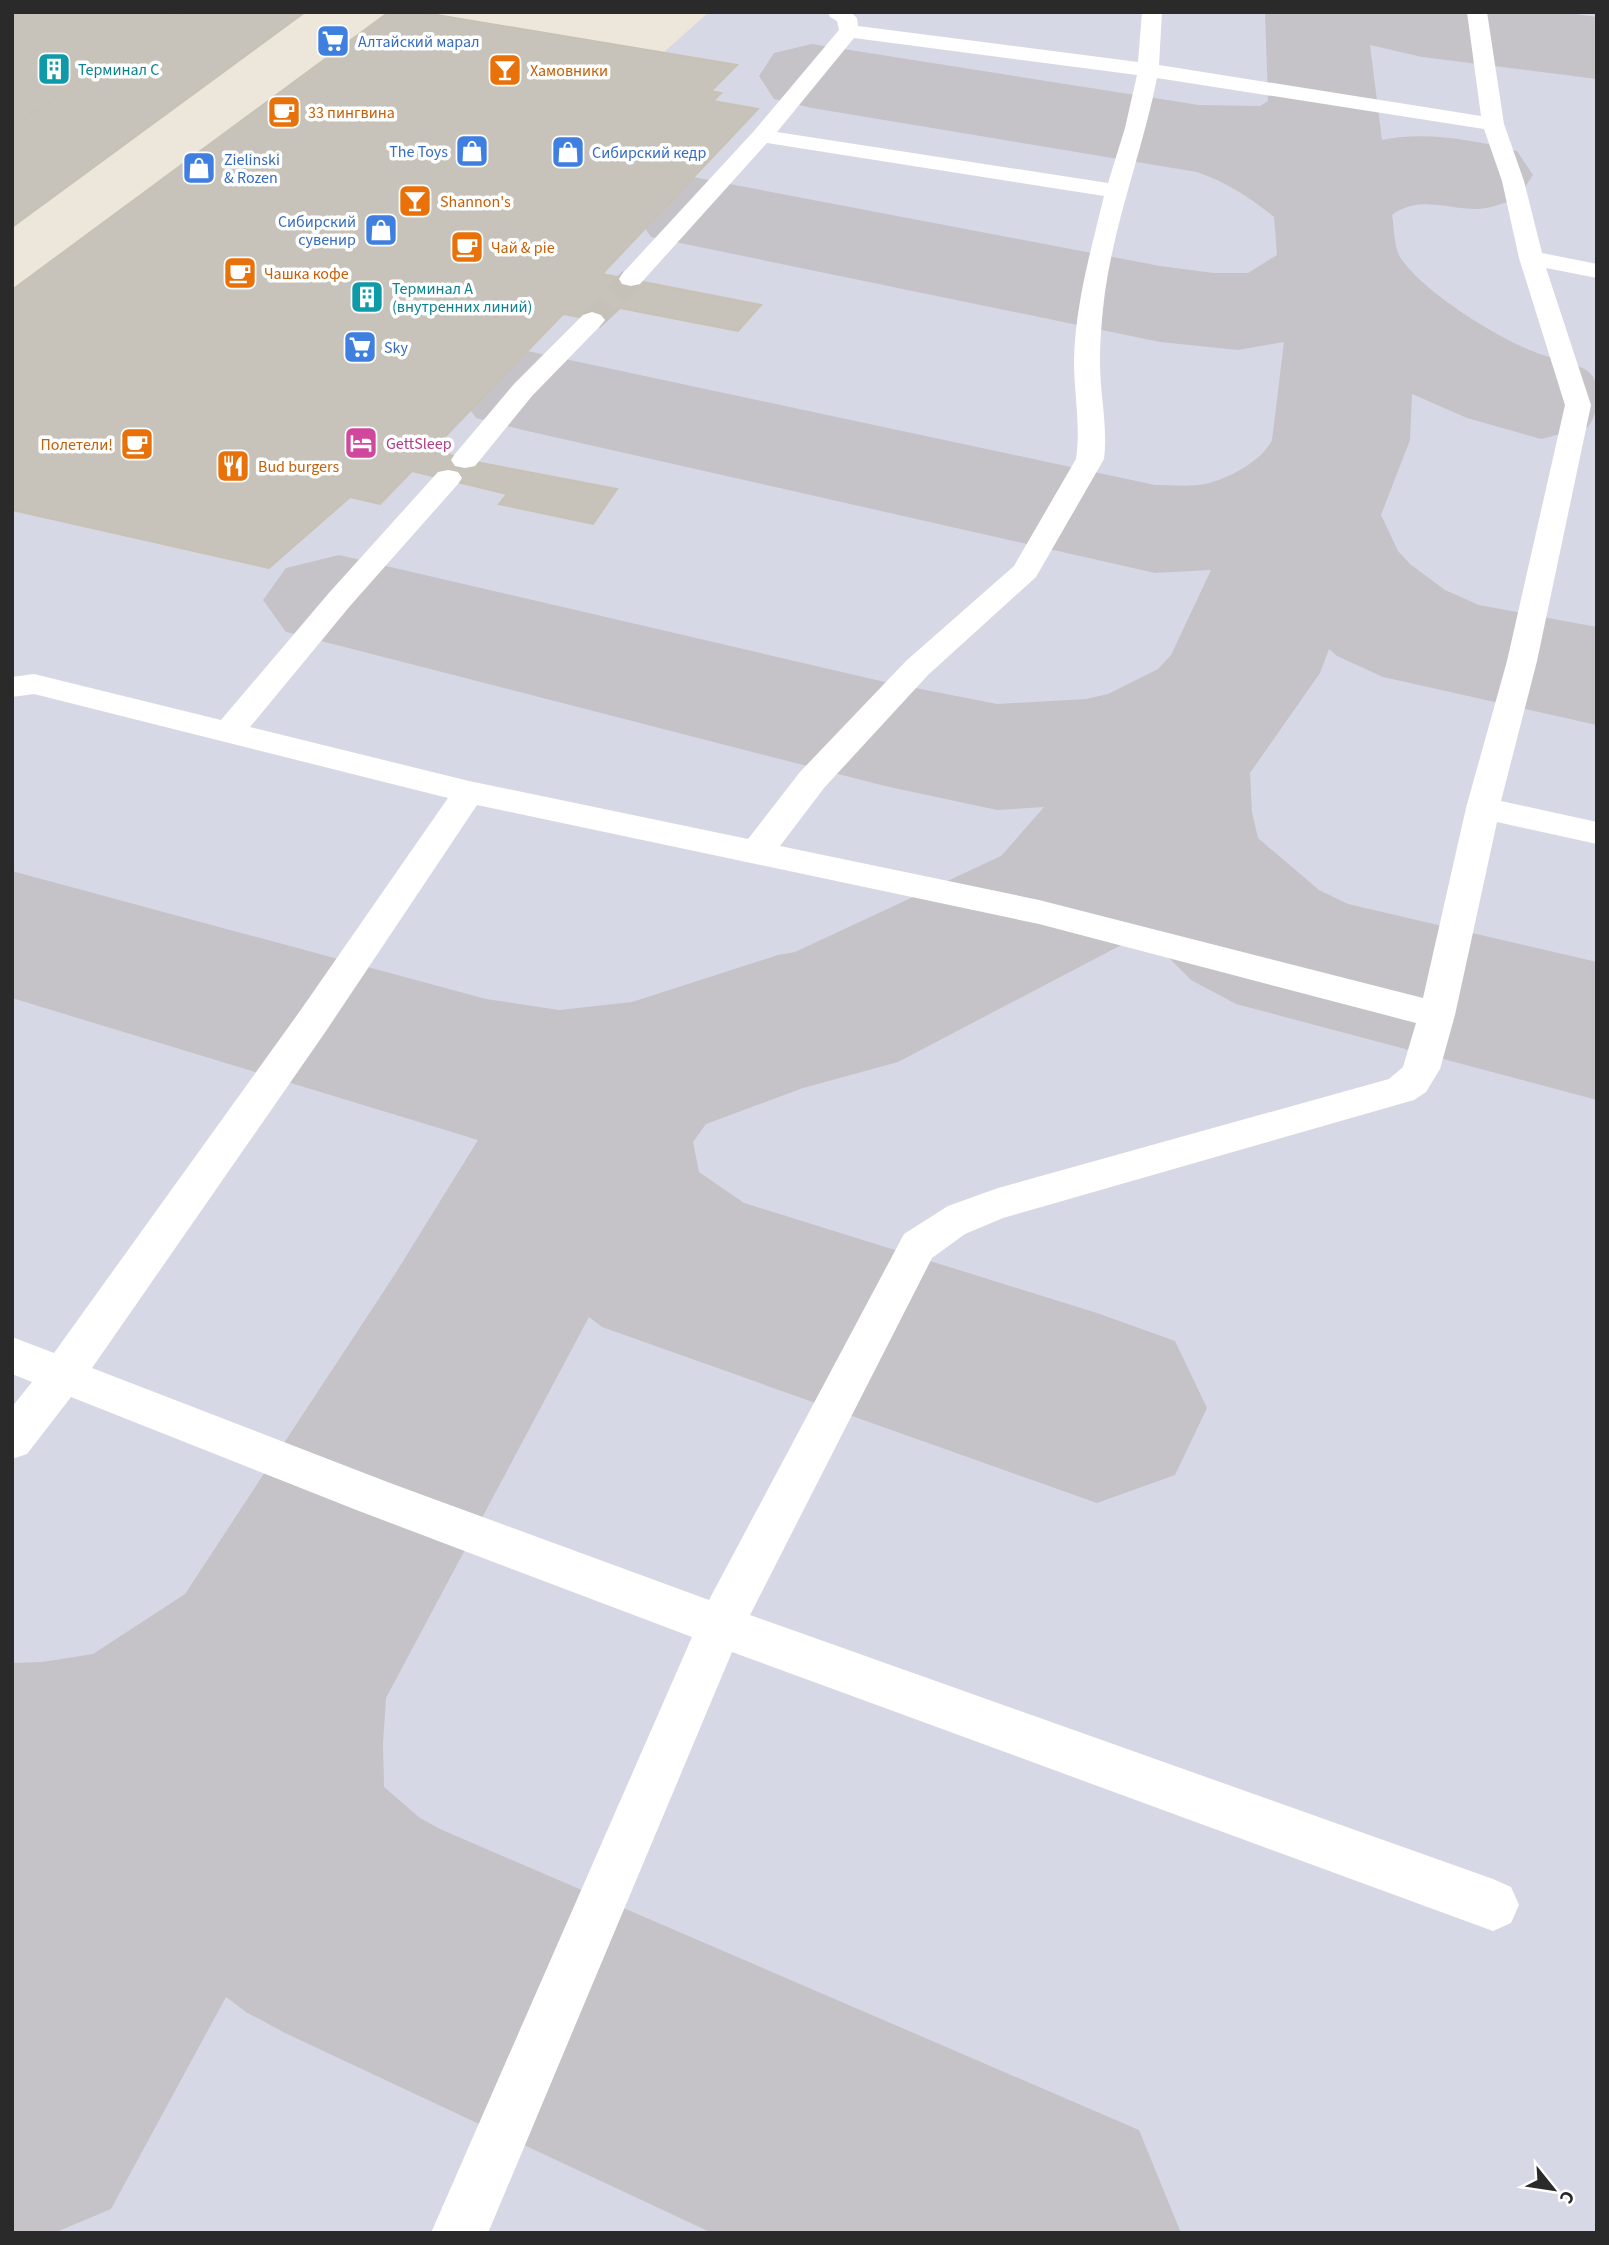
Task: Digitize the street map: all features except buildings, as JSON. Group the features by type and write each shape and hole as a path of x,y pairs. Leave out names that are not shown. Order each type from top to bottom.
{"lane":[{"path":"631,279 762,136 849,31 847,18 836,12"},
{"path":"757,852 812,780 917,668 1026,571 1090,458 1092,444 1087,361 1093,290 1117,191 1136,128 1148,70 1152,12"},
{"path":"459,2233 720,1626 918,1246 940,1227 960,1215 1401,1090 1413,1082 1421,1069 1437,1015 1483,808 1522,661 1578,405 1531,258 1513,181 1493,124 1477,12"},
{"path":"849,31 1148,70 1493,124"},
{"path":"762,136 1117,191"},
{"path":"1531,258 1597,271"},
{"path":"228,733 339,600 523,390 592,320"},
{"path":"12,687 34,684 469,792 1052,915 1437,1015"},
{"path":"12,1440 64,1375 313,1021 469,792"},
{"path":"1483,808 1597,833"},
{"path":"12,1355 375,1497 720,1626 1493,1905"}],"shaded area":[{"path":"389,12 663,53 709,12 1597,12 1597,2233 12,2233 12,290"}],"taxiway":[{"path":"1315,12 1332,208"},
{"path":"1359,12 1422,26 1597,48"},
{"path":"812,76 1199,139 1248,140 1281,136 1310,124 1323,113"},
{"path":"1226,145 1256,155 1283,169 1332,208"},
{"path":"1332,208 1347,192 1380,174 1416,170 1476,175"},
{"path":"1332,208 1339,265"},
{"path":"693,212 1132,299 1214,311 1259,310 1283,304 1313,288 1339,265"},
{"path":"1215,704 1241,673 1341,440 1349,348 1339,265"},
{"path":"1339,265 1399,326 1451,363 1479,377 1541,399"},
{"path":"523,390 1155,529 1203,527 1244,519 1282,503 1323,478"},
{"path":"1309,516 1332,568 1357,596 1391,623 1438,644 1597,676"},
{"path":"339,600 885,734 997,757 1086,752 1162,732 1215,704"},
{"path":"1167,772 1215,704"},
{"path":"638,1073 778,1024 832,1014 1064,899 1167,772"},
{"path":"1167,772 1167,812 1173,844 1195,880 1255,935 1300,958 1597,1031"},
{"path":"12,934 486,1071 559,1083 638,1073"},
{"path":"593,1132 638,1073"},
{"path":"266,1681 471,1337 563,1172 593,1132"},
{"path":"593,1132 600,1180 613,1214 632,1236 676,1267 1097,1408"},
{"path":"12,1788 60,1785 119,1771 171,1746 267,1678 266,1681"},
{"path":"12,2110 266,1681"},
{"path":"266,1681 258,1744 257,1776 259,1806 266,1835 279,1863 299,1888 327,1911 379,1939 1036,2233"}],"tunnel":[{"path":"592,320 631,279"}],"place":[{"name":"Алтайский марал","path":"333,41"},
{"name":"Терминал С","path":"54,69"},
{"name":"Хамовники","path":"505,70"},
{"name":"33 пингвина","path":"284,112"},
{"name":"The Toys","path":"472,151"},
{"name":"Сибирский кедр","path":"568,152"},
{"name":"Zielinski & Rozen","path":"199,168"},
{"name":"Shannon's","path":"415,201"},
{"name":"Сибирский сувенир","path":"381,230"},
{"name":"Чай & pie","path":"467,247"},
{"name":"Чашка кофе","path":"240,273"},
{"name":"Терминал А (внутренних линий)","path":"367,297"},
{"name":"Sky","path":"360,347"},
{"name":"GettSleep","path":"361,443"},
{"name":"Полетели!","path":"137,444"},
{"name":"Bud burgers","path":"233,466"}]}
